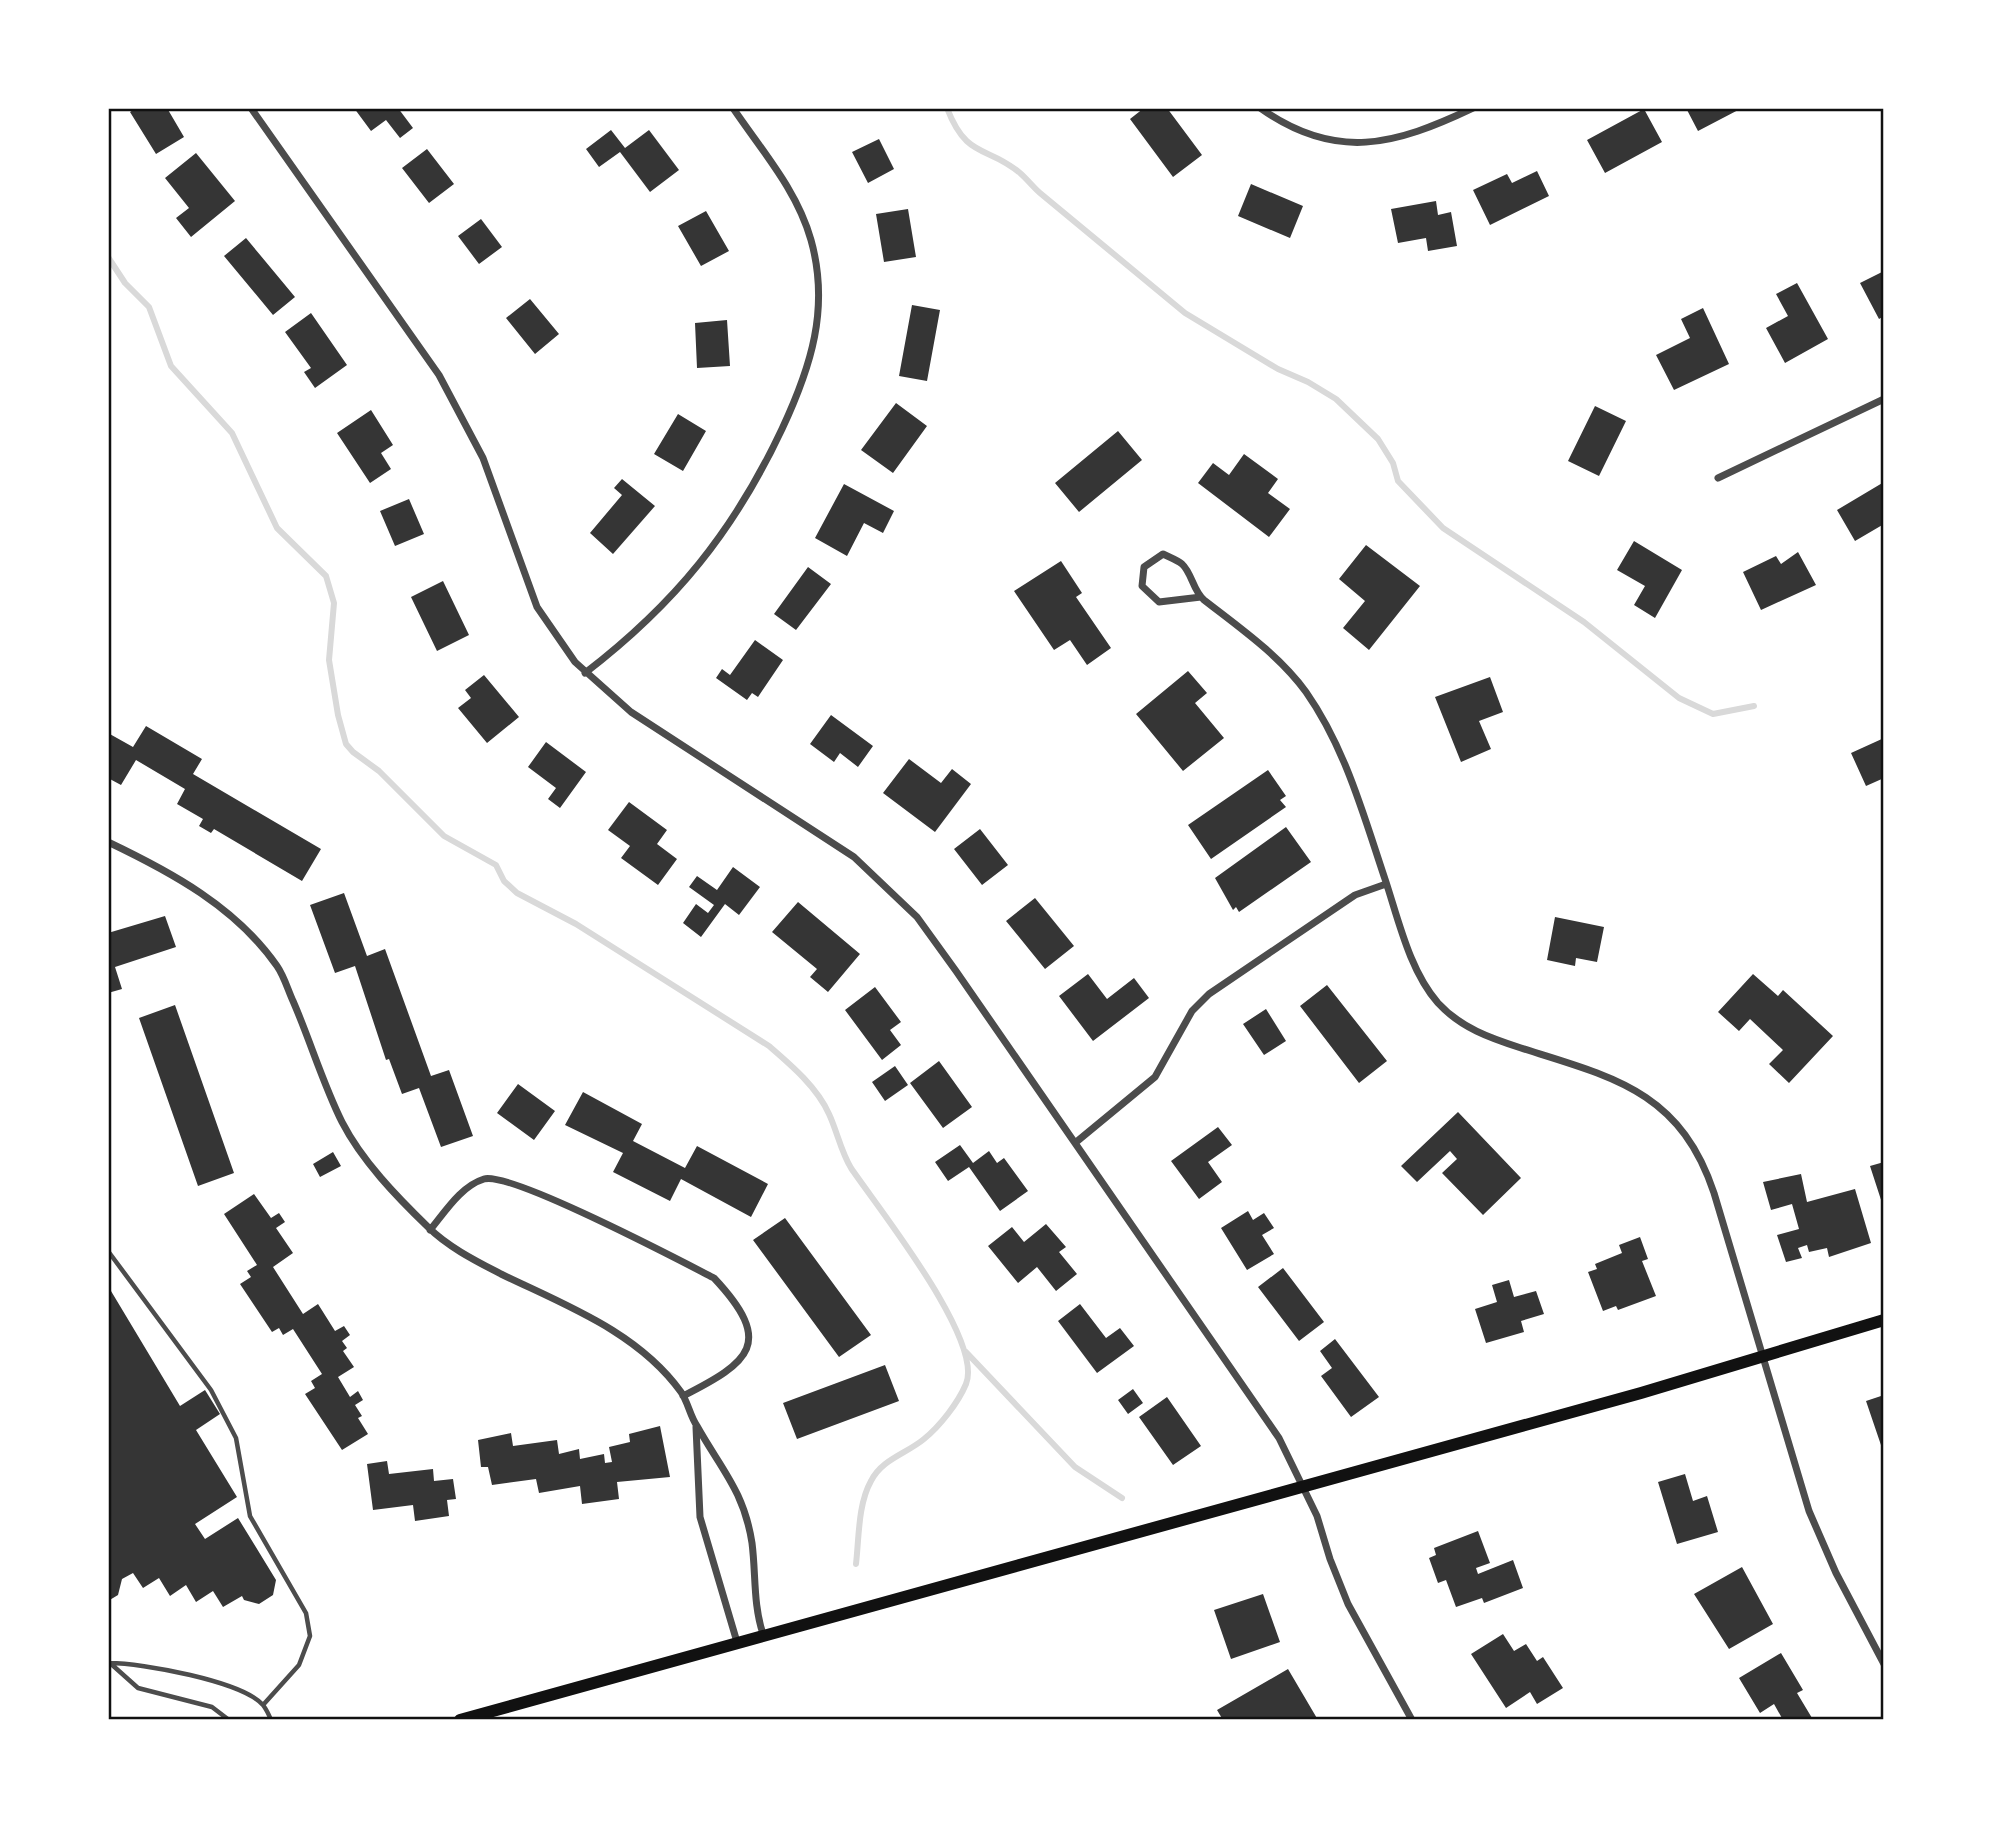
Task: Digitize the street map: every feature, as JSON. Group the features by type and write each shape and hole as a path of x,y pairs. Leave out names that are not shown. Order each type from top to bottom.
{"main road":[{"path":"460,1720 1642,1393 1884,1320"}],"street":[{"path":"251,108 439,375 483,458 537,607 556,638 585,673 631,712 854,857 881,879 925,928 1279,1438 1304,1485 1348,1604 1412,1720"},
{"path":"585,673 661,608 715,548 767,461 804,381 815,344 819,292 811,239 797,203 733,108"},
{"path":"1260,108 1305,133 1359,143 1413,135 1472,108"},
{"path":"1718,478 1884,399"},
{"path":"1201,597 1159,602 1142,586 1143,567 1163,554 1184,565 1201,597 1244,630 1305,692 1344,760 1422,980 1452,1017 1488,1038 1621,1082 1640,1092 1685,1133 1707,1172 1809,1511 1836,1573 1884,1664"},
{"path":"108,842 175,874 199,890 250,936 278,967 342,1122 393,1191 430,1230 472,1259 600,1323 641,1350 683,1396 696,1426 724,1466 747,1516 752,1545 756,1613 763,1634"},
{"path":"1075,1143 1155,1077 1192,1011 1209,994 1355,895 1386,884"},
{"path":"430,1230 469,1187 496,1178 531,1191 714,1278 729,1294 748,1324 746,1352 738,1364 683,1396"},
{"path":"696,1426 700,1517 737,1642"}],"lane":[{"path":"108,1251 211,1390 236,1438 250,1516 306,1613 310,1636 299,1665 263,1705"},
{"path":"109,1662 134,1663 223,1684 263,1705 271,1720"},
{"path":"109,1662 138,1688 212,1707 229,1720"}],"building":[{"path":"136,108 167,108 184,137 156,154 130,112"},
{"path":"354,108 398,108 413,128 400,138 386,120 371,131"},
{"path":"1144,108 1167,108 1202,155 1173,177 1130,119"},
{"path":"1686,108 1742,108 1698,131"},
{"path":"1644,109 1662,142 1605,173 1587,140"},
{"path":"611,130 625,148 649,130 679,170 650,192 620,152 599,167 586,149"},
{"path":"879,139 894,169 868,183 852,152"},
{"path":"427,149 454,184 429,203 402,168"},
{"path":"196,153 235,201 191,237 176,218 189,208 165,178"},
{"path":"1537,171 1549,196 1490,225 1473,190 1507,174 1512,183"},
{"path":"1251,184 1303,206 1290,238 1238,216"},
{"path":"1436,201 1438,215 1451,212 1457,246 1428,251 1426,238 1398,243 1391,209"},
{"path":"908,209 916,257 884,262 876,214"},
{"path":"706,211 729,251 701,266 678,226"},
{"path":"481,219 502,247 479,264 458,236"},
{"path":"246,238 295,297 273,315 224,256"},
{"path":"1884,271 1884,316 1879,319 1860,283"},
{"path":"1797,283 1828,339 1785,363 1766,328 1788,316 1776,294"},
{"path":"530,299 559,334 535,354 506,318"},
{"path":"912,305 940,310 927,381 899,376"},
{"path":"1703,308 1729,364 1674,390 1656,355 1690,338 1681,319"},
{"path":"311,313 347,365 315,388 304,372 311,368 285,332"},
{"path":"727,320 730,366 697,368 695,323"},
{"path":"896,403 927,426 893,473 861,450"},
{"path":"1595,406 1626,421 1599,476 1568,461"},
{"path":"371,410 393,445 381,453 391,469 370,483 337,433"},
{"path":"678,414 706,431 683,471 654,454"},
{"path":"1118,431 1142,460 1079,512 1055,483"},
{"path":"1244,454 1278,479 1268,493 1290,509 1269,537 1198,483 1213,463 1229,475"},
{"path":"622,479 655,506 613,554 590,533 622,495 614,488"},
{"path":"1884,482 1884,524 1855,541 1837,510"},
{"path":"844,484 894,511 883,533 864,523 847,556 815,538"},
{"path":"409,499 424,534 395,546 380,511"},
{"path":"1634,541 1682,570 1655,618 1634,605 1645,586 1617,570"},
{"path":"1366,545 1420,586 1369,650 1343,628 1365,601 1339,579"},
{"path":"1798,552 1816,585 1761,610 1743,572 1776,556 1781,564"},
{"path":"1061,561 1082,593 1076,597 1111,648 1087,665 1070,640 1054,650 1014,591"},
{"path":"808,567 831,584 796,630 774,614"},
{"path":"443,581 469,635 437,651 411,597"},
{"path":"755,640 783,660 758,697 752,693 747,700 716,678 722,669 730,675"},
{"path":"1188,671 1207,693 1195,703 1224,738 1183,771 1136,714"},
{"path":"484,675 519,717 487,743 458,708 471,698 465,690"},
{"path":"1490,677 1503,712 1479,721 1491,749 1461,762 1435,697"},
{"path":"831,715 873,746 858,767 840,753 834,762 810,744"},
{"path":"146,726 202,759 193,774 321,849 302,881 214,829 211,833 199,826 203,819 177,804 185,789 136,760 121,785 108,778 108,733 133,747"},
{"path":"1884,738 1884,778 1866,786 1851,753"},
{"path":"546,742 586,772 560,808 548,799 556,788 528,767"},
{"path":"909,759 941,783 952,769 971,784 935,832 883,793"},
{"path":"1268,770 1286,796 1280,800 1286,807 1211,859 1188,825"},
{"path":"629,802 667,830 657,844 677,859 658,885 621,858 630,846 608,830"},
{"path":"1286,827 1311,862 1239,912 1236,907 1233,910 1215,878"},
{"path":"980,829 1008,865 982,885 954,849"},
{"path":"733,867 760,887 739,915 725,904 701,937 683,923 696,904 708,913 714,905 689,887 697,876 717,890"},
{"path":"344,893 367,956 385,949 431,1076 449,1070 473,1136 441,1147 419,1088 402,1094 389,1059 386,1060 355,966 335,973 310,905"},
{"path":"1035,898 1074,946 1045,969 1006,921"},
{"path":"798,902 860,954 828,992 810,977 817,969 772,932"},
{"path":"165,916 176,947 115,967 122,989 108,993 108,933"},
{"path":"1555,917 1604,927 1597,962 1576,958 1575,966 1547,960"},
{"path":"1088,974 1107,999 1134,978 1149,998 1093,1041 1059,996"},
{"path":"1753,974 1778,996 1783,990 1833,1036 1789,1083 1769,1064 1783,1050 1750,1019 1739,1031 1718,1012"},
{"path":"1327,985 1387,1061 1359,1083 1300,1006"},
{"path":"875,987 901,1022 890,1030 901,1045 882,1060 845,1010"},
{"path":"175,1005 234,1173 198,1186 139,1018"},
{"path":"1266,1009 1286,1041 1264,1055 1243,1024"},
{"path":"939,1061 972,1107 943,1128 910,1083"},
{"path":"895,1066 908,1085 885,1101 872,1082"},
{"path":"518,1084 555,1111 534,1140 497,1113"},
{"path":"583,1092 642,1124 633,1141 685,1168 697,1146 768,1184 751,1217 681,1179 670,1201 613,1172 623,1153 565,1125"},
{"path":"1458,1112 1521,1178 1483,1215 1442,1173 1457,1159 1450,1151 1417,1182 1401,1166"},
{"path":"1218,1127 1232,1145 1208,1162 1222,1182 1199,1199 1171,1161"},
{"path":"960,1145 973,1163 989,1151 997,1163 1004,1158 1028,1191 1000,1211 969,1167 948,1181 935,1162"},
{"path":"333,1152 341,1166 320,1177 313,1164"},
{"path":"1884,1162 1884,1206 1883,1206 1870,1166"},
{"path":"1801,1174 1807,1202 1855,1189 1871,1243 1829,1257 1827,1248 1809,1252 1807,1245 1798,1248 1802,1258 1786,1262 1777,1235 1799,1229 1792,1204 1771,1210 1763,1182"},
{"path":"254,1194 271,1218 279,1213 285,1222 276,1228 293,1253 273,1267 303,1314 318,1304 335,1331 344,1326 350,1335 342,1341 347,1348 343,1351 354,1367 338,1377 350,1397 358,1391 363,1400 355,1405 362,1416 358,1418 368,1434 342,1450 305,1394 315,1388 311,1381 322,1374 293,1329 283,1335 279,1328 272,1332 240,1284 251,1277 247,1271 257,1265 224,1214"},
{"path":"1248,1211 1253,1220 1264,1213 1274,1228 1262,1235 1274,1254 1247,1270 1221,1228"},
{"path":"785,1218 871,1335 839,1357 753,1240"},
{"path":"1046,1224 1066,1247 1059,1252 1077,1274 1056,1291 1037,1267 1018,1283 988,1246 1012,1227 1024,1242"},
{"path":"1640,1237 1648,1259 1642,1261 1656,1296 1618,1310 1616,1306 1603,1311 1588,1272 1597,1269 1595,1264 1622,1253 1619,1245"},
{"path":"1283,1268 1324,1322 1299,1341 1258,1287"},
{"path":"1509,1280 1514,1297 1536,1291 1544,1314 1521,1321 1524,1332 1486,1343 1475,1309 1497,1302 1492,1285"},
{"path":"108,1286 180,1406 205,1390 220,1414 196,1430 237,1497 195,1524 205,1539 238,1518 276,1580 273,1595 259,1604 244,1600 242,1596 223,1607 213,1591 196,1602 186,1585 170,1596 159,1578 143,1588 133,1573 122,1579 118,1595 108,1601"},
{"path":"1080,1304 1106,1338 1120,1328 1134,1346 1097,1373 1058,1321"},
{"path":"1335,1339 1379,1397 1351,1417 1321,1376 1332,1368 1320,1351"},
{"path":"885,1365 899,1401 797,1439 783,1403"},
{"path":"1133,1389 1143,1403 1128,1414 1118,1400"},
{"path":"1884,1395 1884,1451 1883,1451 1866,1401"},
{"path":"1167,1397 1201,1446 1173,1465 1139,1417"},
{"path":"660,1426 670,1477 617,1482 619,1499 582,1504 580,1486 539,1493 536,1479 492,1485 488,1467 481,1467 478,1440 511,1433 513,1446 557,1440 559,1454 579,1449 580,1459 604,1454 605,1463 612,1462 609,1447 630,1442 629,1434"},
{"path":"387,1461 389,1474 433,1469 434,1481 453,1479 456,1499 447,1500 449,1516 415,1521 413,1505 373,1510 367,1464"},
{"path":"1685,1474 1693,1501 1707,1496 1718,1532 1677,1544 1658,1482"},
{"path":"1478,1531 1490,1563 1476,1568 1478,1574 1513,1560 1523,1588 1484,1603 1482,1598 1456,1607 1446,1580 1438,1583 1429,1558 1436,1555 1434,1548"},
{"path":"1742,1567 1773,1624 1729,1649 1694,1594"},
{"path":"1263,1594 1280,1642 1231,1659 1214,1610"},
{"path":"1503,1634 1514,1651 1526,1644 1537,1661 1543,1657 1563,1688 1537,1704 1530,1692 1506,1708 1471,1654"},
{"path":"1781,1653 1803,1690 1797,1693 1812,1718 1810,1720 1783,1720 1774,1704 1760,1713 1739,1678"},
{"path":"1288,1669 1318,1720 1223,1720 1217,1710"}],"waterway":[{"path":"947,108 962,136 970,144 1020,173 1040,193 1185,313 1278,369 1308,382 1336,399 1378,439 1393,463 1398,481 1443,528 1584,622 1679,698 1713,714 1754,706"},
{"path":"108,257 125,283 149,307 171,366 232,433 277,528 326,576 334,603 329,660 346,744 379,771 444,836 496,865 504,881 517,893 576,924 769,1046 794,1069 824,1104 851,1168 904,1242 945,1307 959,1337 967,1364 966,1384 936,1428 881,1467 871,1481 861,1511 856,1564"},
{"path":"966,1352 1075,1467 1122,1498"}]}
